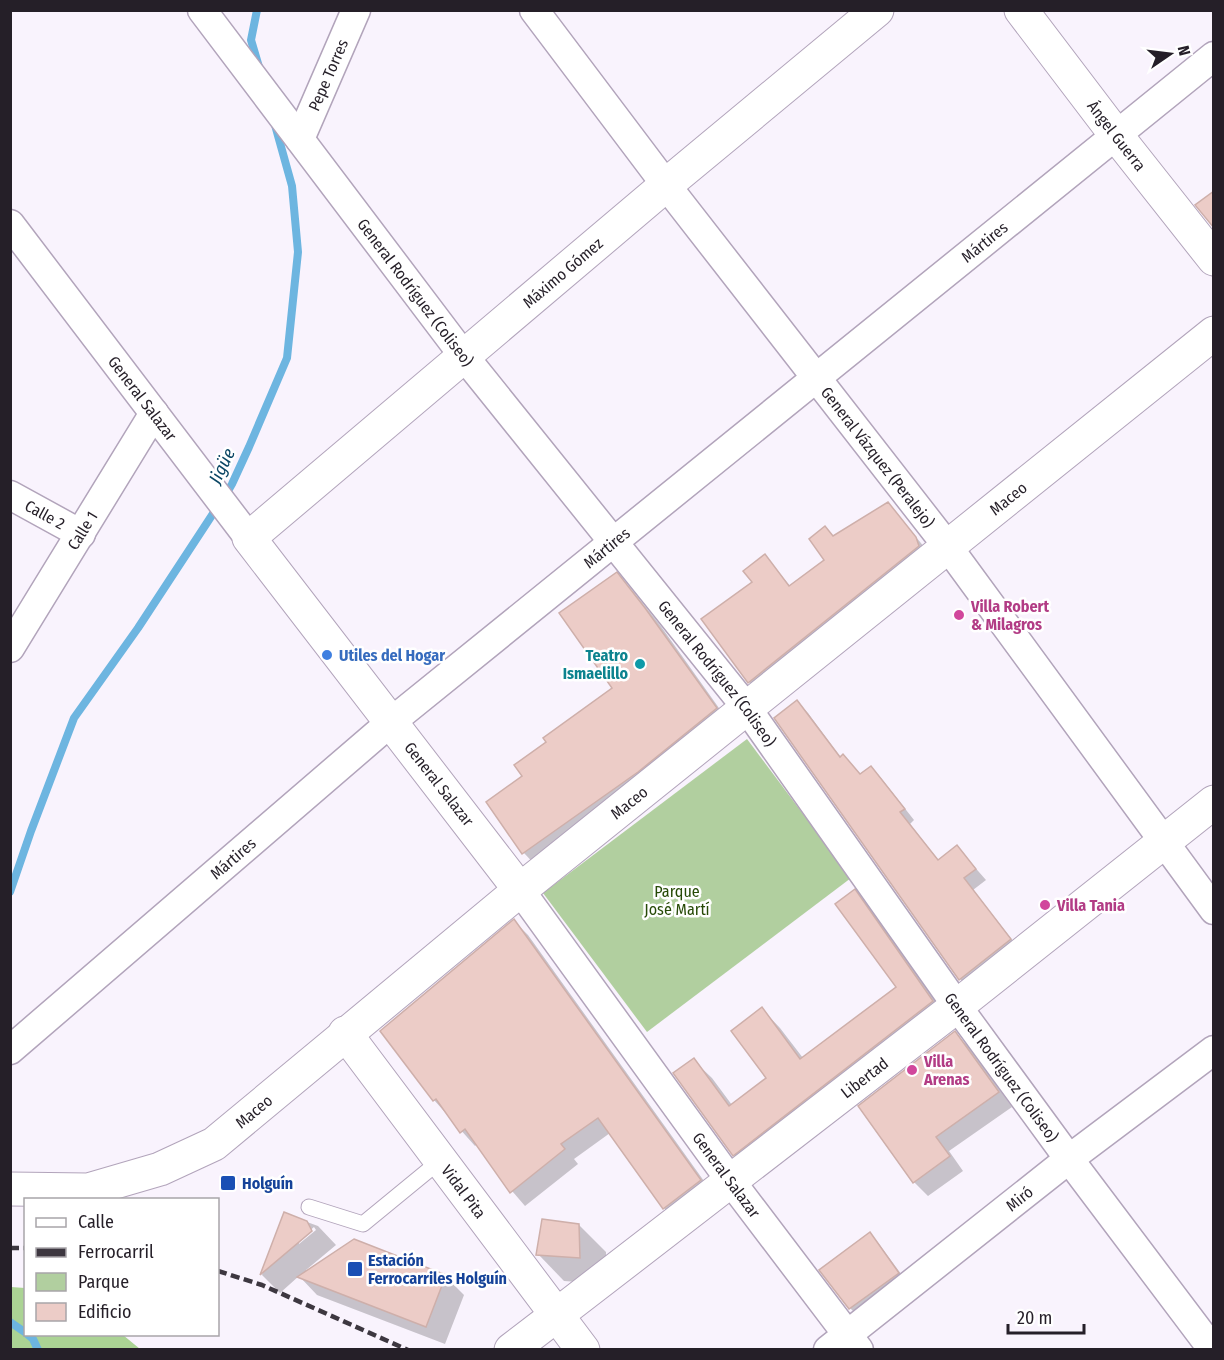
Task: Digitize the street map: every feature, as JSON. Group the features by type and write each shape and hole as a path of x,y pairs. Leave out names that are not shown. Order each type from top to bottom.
{"street":[{"name":"General Rodríguez (Coliseo)","path":"202,10 463,355 746,707 957,1006 1213,1350"},
{"name":"Pepe Torres","path":"296,134 356,10"},
{"name":"General Vázquez (Peralejo)","path":"534,10 666,185 948,547 1214,910"},
{"name":"Máximo Gómez","path":"240,526 463,355 877,10"},
{"name":"Ángel Guerra","path":"1022,10 1116,135 1214,259"},
{"name":"Mártires","path":"10,1050 391,722 1214,56"},
{"name":"General Salazar","path":"10,224 520,890 730,1180 845,1344"},
{"name":"Maceo","path":"10,1190 88,1190 160,1169 214,1144 520,890 1214,333"},
{"name":"Calle 1","path":"10,648 154,413"},
{"name":"Calle 2","path":"10,495 81,534"},
{"name":"Libertad","path":"511,1350 957,1006 1214,802"},
{"name":"Vidal Pita","path":"345,1033 583,1350"},
{"name":"Miró","path":"845,1344 1069,1159 1214,1050"}],"lane":[{"path":"309,1207 363,1224 441,1160"}],"green space":[{"name":"Parque José Martí","path":"747,739 851,878 647,1032 543,893"},
{"path":"11,1287 24,1288 24,1336 124,1336 140,1349 11,1349"}],"building":[{"path":"1214,191 1214,228 1195,205"},
{"path":"888,502 916,537 919,546 748,683 701,619 752,582 743,571 765,554 789,586 824,560 809,539 825,526 833,536"},
{"path":"617,572 717,708 638,772 522,854 486,802 522,776 514,765 546,742 543,738 612,688 559,613"},
{"path":"797,700 840,757 843,754 860,774 871,766 905,809 900,812 938,860 957,845 976,869 964,878 1011,939 959,980 774,718"},
{"path":"855,889 933,1001 733,1156 673,1073 694,1058 729,1106 766,1078 731,1031 762,1007 800,1059 896,987 835,904"},
{"path":"514,919 701,1180 663,1209 598,1118 561,1144 565,1149 510,1193 465,1129 460,1133 436,1099 433,1101 380,1031"},
{"path":"955,1031 999,1092 936,1137 950,1156 913,1183 858,1106"},
{"path":"284,1212 307,1221 312,1231 260,1275"},
{"path":"542,1219 579,1224 580,1258 536,1255"},
{"path":"870,1232 899,1273 849,1309 819,1270"},
{"name":"Estación Ferrocarriles Holguín","path":"354,1239 446,1275 426,1327 297,1277"}],"waterway":[{"name":"Jigüe","path":"257,10 251,40 259,67"},
{"name":"Jigüe","path":"225,496 249,447 287,358 298,252 292,186 275,125"},
{"name":"Jigüe","path":"10,892 74,718 138,628 218,506"},
{"path":"10,1322 24,1332"},
{"path":"29,1336 38,1350"}],"railway":[{"path":"10,1248 24,1248"},
{"path":"219,1271 262,1285 408,1350"}],"place":[{"name":"Villa Robert & Milagros","path":"959,615"},
{"name":"Utiles del Hogar","path":"327,655"},
{"name":"Teatro Ismaelillo","path":"640,664"},
{"name":"Villa Tania","path":"1045,905"},
{"name":"Villa Arenas","path":"912,1070"},
{"name":"Holguín","path":"228,1183"},
{"name":"Estación Ferrocarriles Holguín","path":"355,1269"}]}
